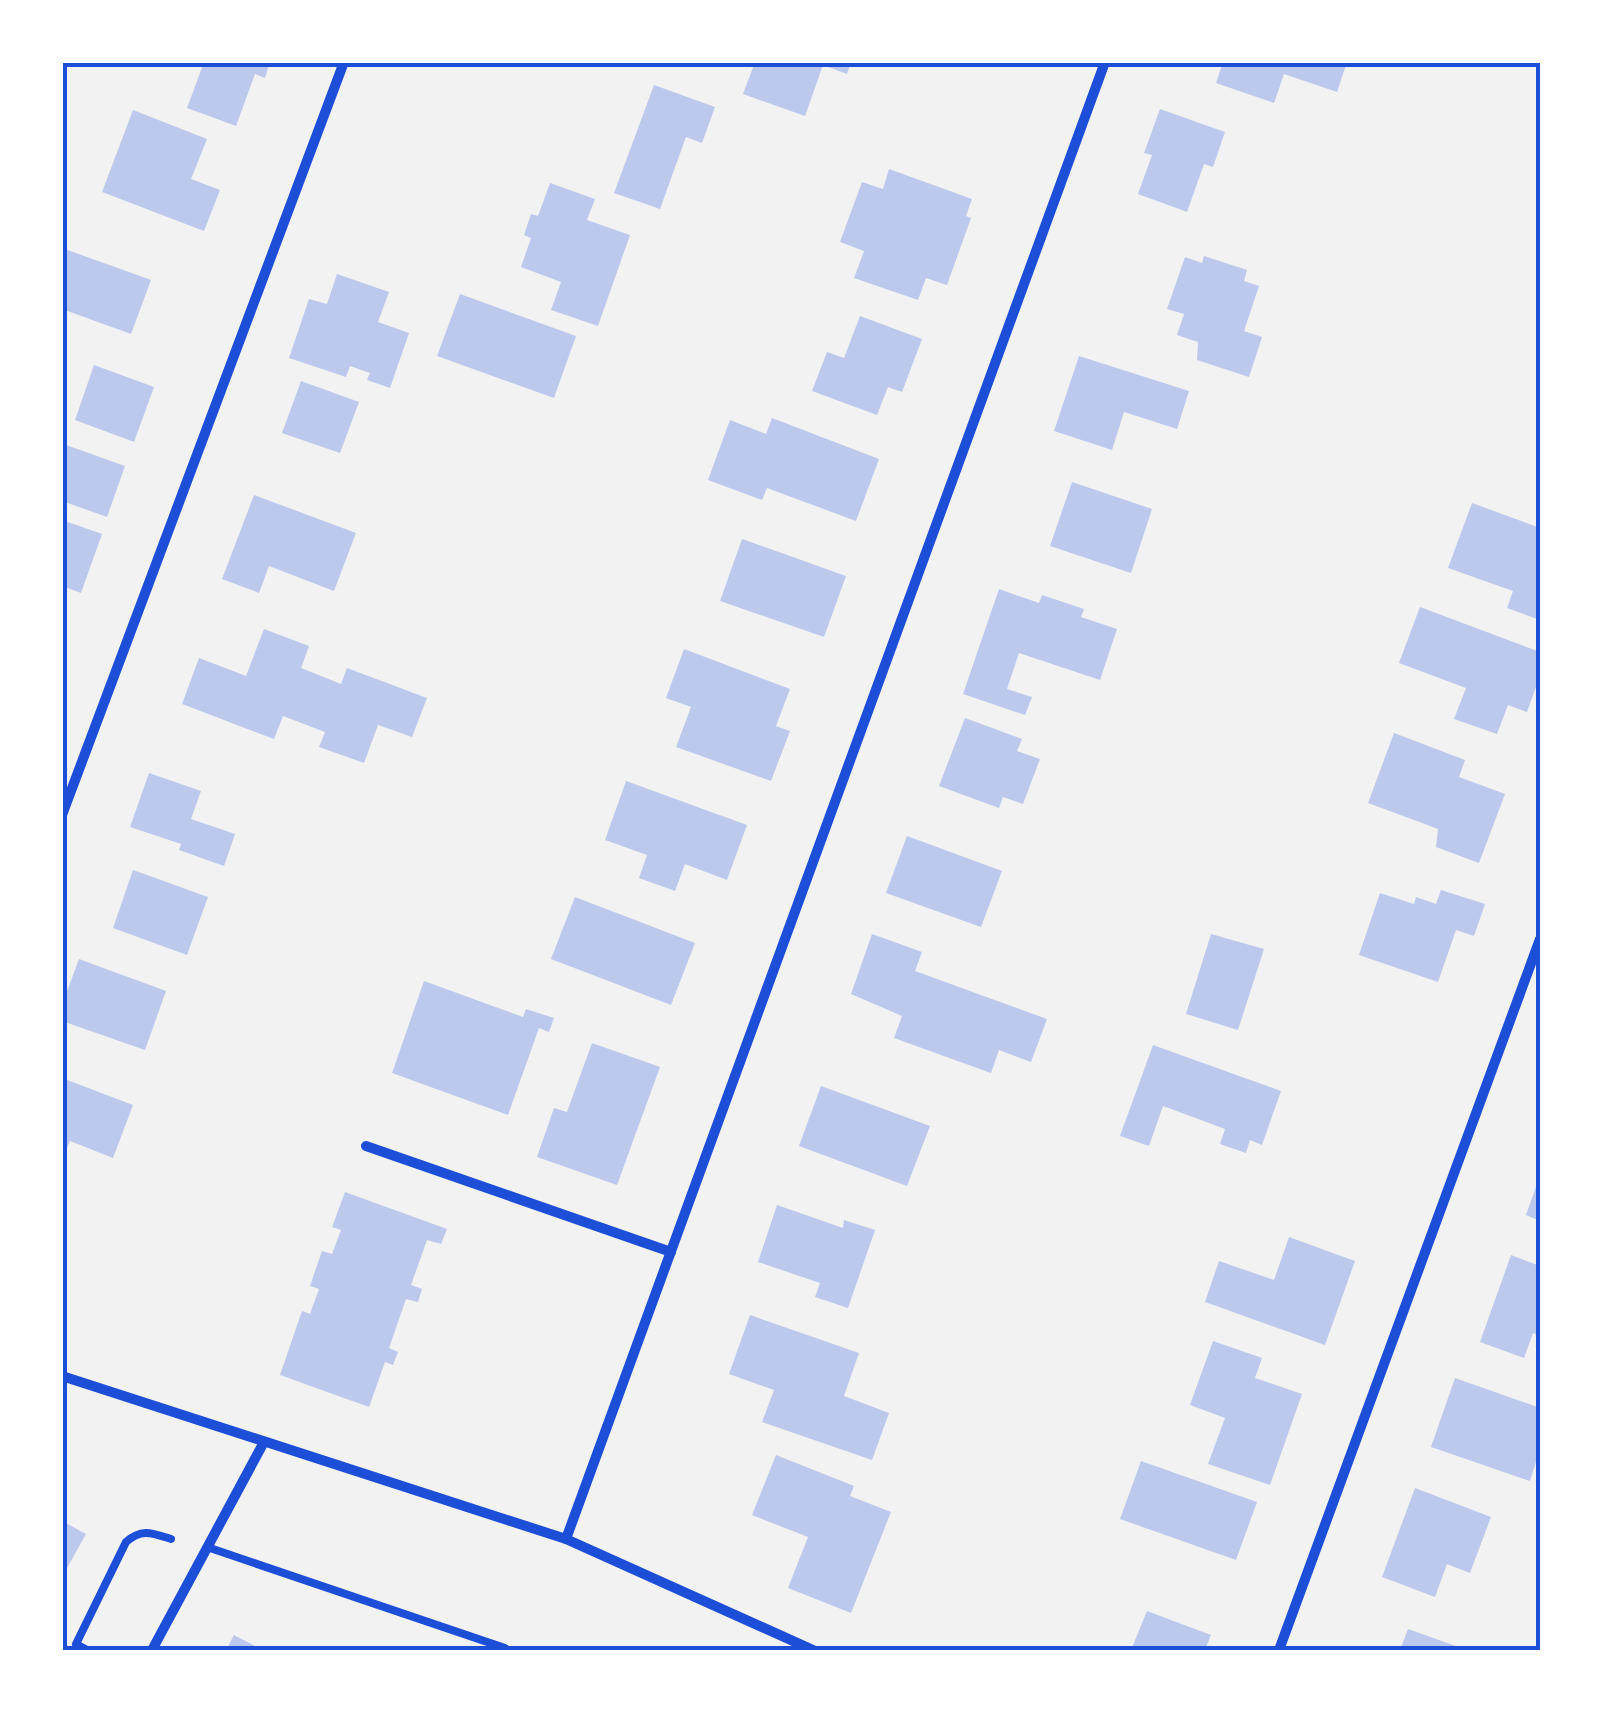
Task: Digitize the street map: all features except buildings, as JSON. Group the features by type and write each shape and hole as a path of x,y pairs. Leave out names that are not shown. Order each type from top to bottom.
{"street":[{"path":"62,816 344,62"},
{"path":"566,1539 1105,62"},
{"path":"1280,1650 1540,939"},
{"path":"366,1146 671,1252"},
{"path":"62,1376 566,1539 813,1650"},
{"path":"152,1650 264,1442"}],"lane":[{"path":"87,1650 76,1644 126,1542 136,1533 148,1532 171,1539"},
{"path":"208,1547 504,1648"}]}
